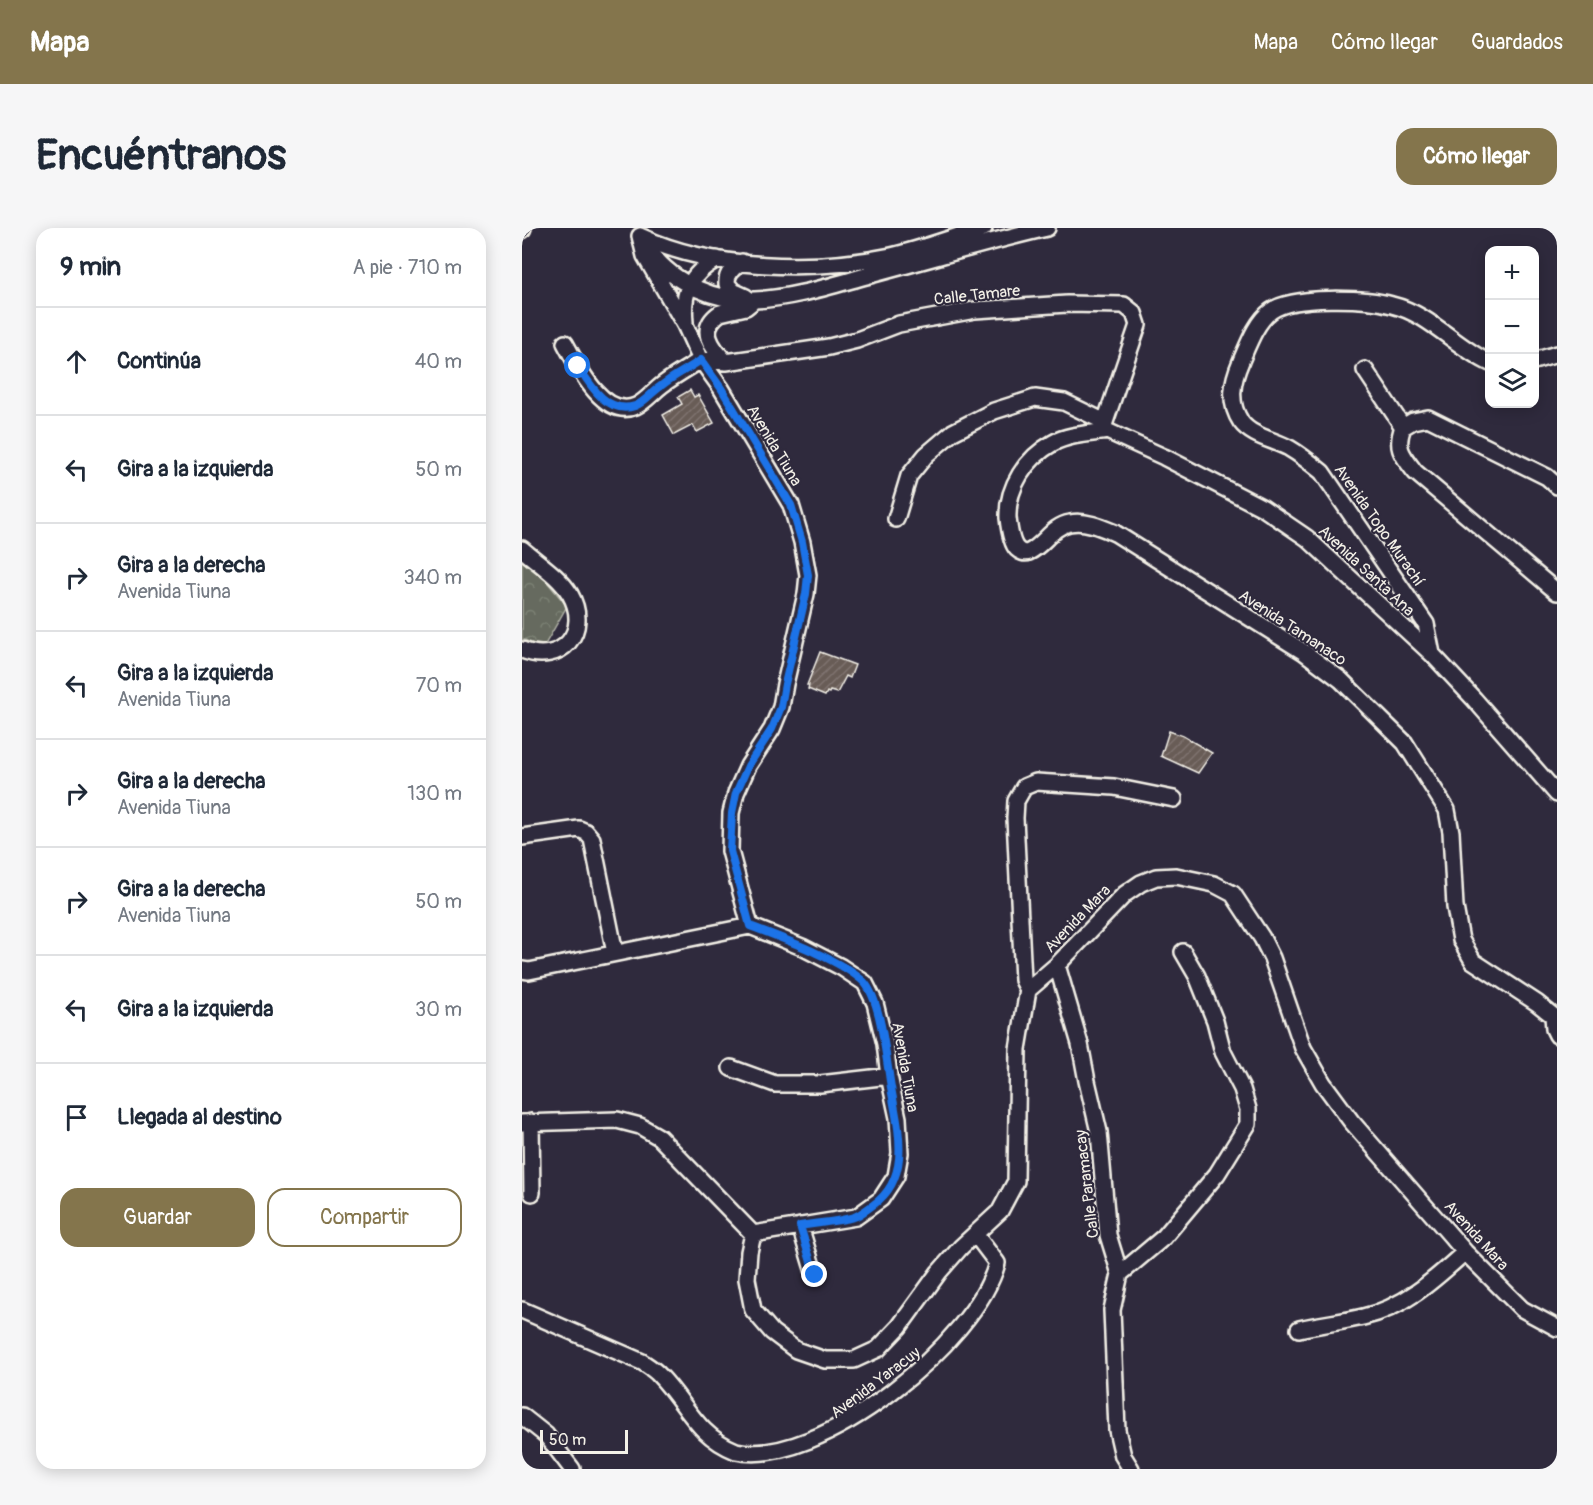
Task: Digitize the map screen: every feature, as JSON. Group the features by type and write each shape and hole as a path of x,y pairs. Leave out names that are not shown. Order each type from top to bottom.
{"street":[{"path":"637,232 669,249 717,260 814,265 845,264 893,255 984,228"},
{"path":"637,232 652,256 666,270 689,285 717,296 755,300 804,293 1047,228"},
{"name":"Avenida Tiuna","path":"637,232 645,256 685,325 701,360 721,388 791,505 802,542 808,575 806,594 781,707 772,729 748,766 736,793 732,813 730,851 750,926 802,947 841,967 865,983 875,1002 898,1118 900,1153 896,1176 881,1199 856,1217 753,1234"},
{"path":"685,325 684,301 689,285 701,269 717,260"},
{"path":"742,262 732,269 728,275 727,284 739,295 755,300"},
{"path":"726,362 709,341 708,334 712,321 720,313 747,307 755,300"},
{"name":"Avenida Topo Murachí","path":"1432,654 1426,624 1322,472 1306,459 1256,433 1242,423 1234,408 1232,391 1235,376 1260,322 1272,310 1302,301 1364,300 1393,305 1420,316 1485,361"},
{"name":"Calle Tamare","path":"701,360 726,362 829,347 857,340 898,324 975,310 1066,304 1124,305 1134,313 1138,325 1106,426"},
{"path":"565,343 593,390 605,401 622,407 636,406 701,360"},
{"path":"1539,359 1557,354"},
{"path":"1365,370 1403,427"},
{"name":"Avenida Santa Ana","path":"896,519 909,476 926,454 953,432 994,411 1035,398 1064,402 1263,508 1307,538 1432,654 1557,794"},
{"path":"1557,486 1546,477 1428,418 1413,421 1403,427 1398,441 1402,456 1415,472 1557,592"},
{"name":"Avenida Tamanaco","path":"1106,426 1054,442 1027,465 1017,479 1008,510 1015,547 1021,552 1029,552 1056,529 1070,523 1091,524 1115,532 1296,647 1341,680 1405,743 1447,810 1451,832 1455,907 1461,940 1473,961 1555,1017 1554,1029 1557,1035"},
{"path":"522,549 558,580 570,594 575,608 577,627 573,638 561,651 544,654 522,650"},
{"path":"532,1192 526,1123 617,1120 640,1126 659,1137 753,1234 748,1252 747,1279 753,1310 771,1332 796,1350 825,1360 854,1360 878,1349 899,1327 939,1272 1000,1211 1016,1180 1018,1049 1028,990 1023,980 1016,801 1024,787 1036,782 1114,787 1174,799"},
{"path":"522,837 579,829 586,832 592,839 615,953"},
{"name":"Avenida Mara","path":"1028,990 1057,965 1125,894 1141,883 1156,877 1195,878 1214,884 1233,894 1272,958 1303,1048 1323,1083 1351,1121 1465,1252 1522,1309 1557,1328"},
{"path":"522,970 529,971 750,926"},
{"path":"1120,1274 1164,1237 1217,1174 1248,1124 1248,1108 1242,1089 1223,1052 1215,1021 1197,976 1183,952"},
{"name":"Calle Paramacay","path":"1057,965 1080,1044 1099,1132 1108,1236 1120,1274 1112,1311 1117,1430 1123,1456 1131,1469"},
{"path":"731,1068 775,1084 820,1084 889,1076"},
{"path":"800,1226 815,1275"},
{"name":"Avenida Yaracuy","path":"522,1310 642,1362 658,1374 695,1422 714,1441 738,1452 760,1457 781,1455 807,1449 861,1419 906,1386 943,1350 972,1313 993,1279 998,1263 975,1234"},
{"path":"1299,1329 1363,1317 1388,1309 1409,1299 1465,1252"},
{"path":"522,1416 546,1435 572,1469"}],"green space":[{"path":"522,561 539,572 567,606 543,648 522,639"}],"building":[{"path":"690,390 694,397 698,395 714,423 697,432 693,425 674,435 663,415 682,404 678,397"},
{"path":"820,652 855,665 850,678 846,676 837,693 830,691 825,696 808,689 809,685 807,685"},
{"path":"1169,731 1183,736 1212,753 1198,773 1161,756"}],"route":[{"path":"578,366 593,390 605,401 622,407 636,406 701,360 721,388 791,505 802,542 808,575 806,594 781,707 772,729 748,766 736,793 729,831 730,851 750,926 802,947 841,967 865,983 875,1002 885,1044 898,1118 900,1153 896,1176 881,1199 856,1217 800,1226 815,1275"}]}
